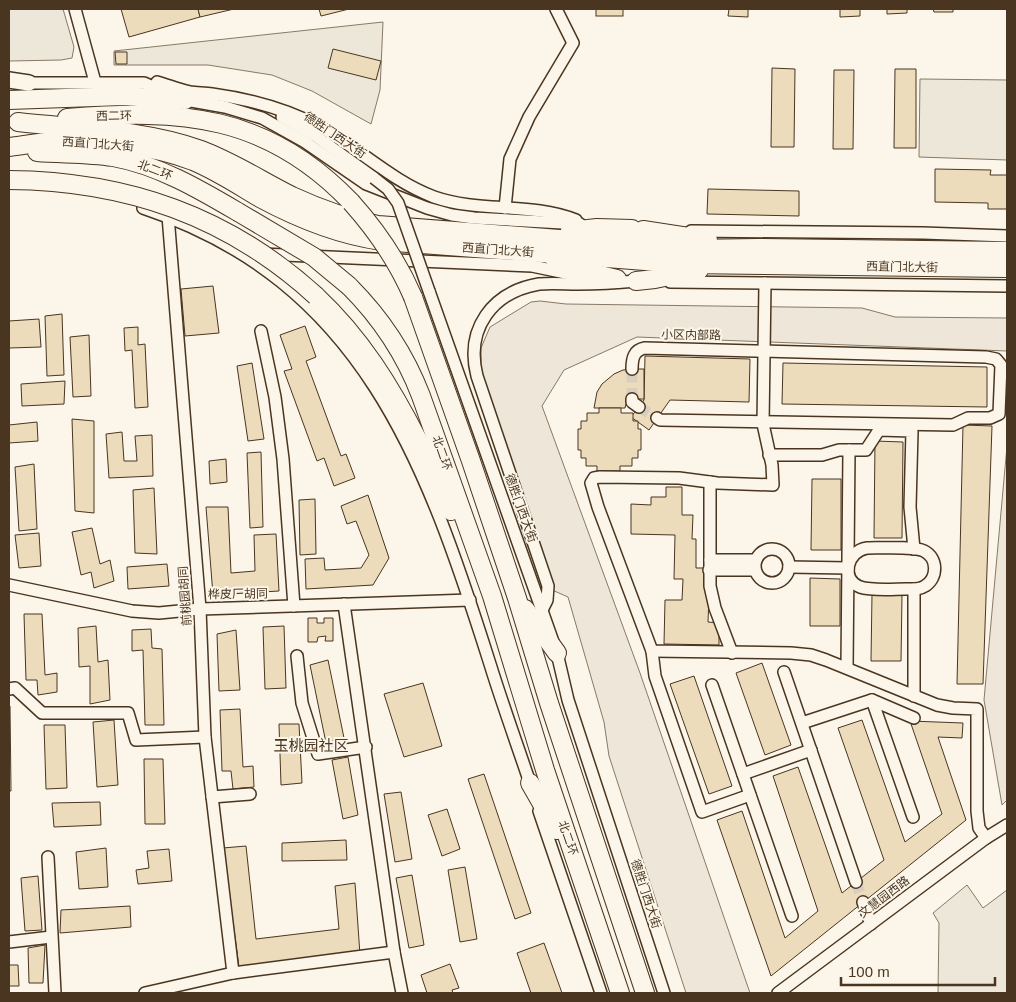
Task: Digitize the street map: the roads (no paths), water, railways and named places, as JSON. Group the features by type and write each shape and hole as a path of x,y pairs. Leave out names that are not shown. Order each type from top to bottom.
{"highway":[{"path":"9,100 33,88 184,100"},
{"path":"123,96 218,122"},
{"name":"西二环","path":"14,122 91,116 138,116 187,117 218,122"},
{"name":"西直门北大街","path":"14,122 113,130 168,140 220,158 309,204 362,221 410,228 528,235 690,249 1007,251"},
{"name":"北二环","path":"218,122 244,130 286,150 322,174 351,202 371,226 421,294 465,442 517,598 549,704 645,993"},
{"name":"西直门北大街","path":"9,148 69,141 110,143 142,148 194,162 296,216 315,224 350,235 387,242 667,263 1007,268"},
{"name":"北二环","path":"9,148 44,153 103,156 136,162 182,181 308,253 348,286 366,304 385,329 412,374 430,420 492,596 545,770 620,993"},
{"path":"9,180 54,182 92,187 138,196 179,209 212,223 251,245 283,268 316,296 354,335 392,391 446,499 470,567 492,596"},
{"path":"528,235 588,228 637,230 758,248"},
{"path":"534,252 596,274 617,279"},
{"path":"636,281 655,280 716,267 740,265"},
{"path":"517,598 557,653"},
{"path":"530,782 578,866"},
{"path":"607,953 611,993"}],"main road":[{"path":"9,82 33,88"}],"street":[{"path":"75,9 96,82"},
{"path":"505,208 510,159 529,117 573,43 556,9"},
{"path":"33,88 96,82 136,82 159,83 186,91 218,95 289,113 318,126 394,177 417,190 454,203 468,206 556,213 590,225"},
{"path":"136,82 149,84 176,98 225,107 262,118 305,142 366,184 431,210 472,217 637,230 1007,236"},
{"name":"德胜门西大街","path":"254,104 311,134 388,189 398,204 421,294 557,653 568,700 664,993"},
{"path":"9,188 44,188 132,204 168,216 205,233 240,252 286,286 313,309 345,344 371,381 396,424 426,485 470,600 490,665 601,993"},
{"name":"前桃园胡同","path":"168,216 200,609 206,737 232,973"},
{"path":"240,252 532,266 592,278 636,281"},
{"path":"542,610 547,598 548,586 478,379 474,353 477,332 483,319 491,309 510,295 523,289 541,284 606,284 636,281"},
{"name":"西直门北大街","path":"636,281 1007,286"},
{"path":"750,795 702,812 655,676 652,651 591,483 592,480 600,477 674,477 710,482 773,484 773,470 763,421 765,283"},
{"path":"261,332 275,397 283,460 294,606"},
{"name":"小区内部路","path":"632,369 635,354 643,348 995,358 1001,366 1000,412 992,418 968,418 953,425 763,421"},
{"path":"657,418 660,420 763,421"},
{"path":"769,454 820,456 839,450 866,450 879,430 912,431 910,507 914,549"},
{"path":"847,668 849,450"},
{"path":"710,482 712,598 732,653"},
{"path":"775,549 784,554 788,560 789,567 784,578 774,583 763,581 758,576 756,565 764,551 775,549"},
{"path":"863,549 914,549 922,550 928,554 933,560 935,569 933,578 928,584 914,589 862,587 852,580 848,568 852,556 863,549"},
{"path":"710,565 756,565"},
{"path":"789,567 848,568"},
{"name":"桦皮厂胡同","path":"9,585 132,611 158,613 200,609 470,600"},
{"path":"914,589 914,696"},
{"path":"344,604 394,952 402,993"},
{"path":"652,651 806,655 847,668 945,707 977,709 977,811 980,829 986,838"},
{"path":"297,656 302,704 318,754 366,747"},
{"path":"784,672 856,882"},
{"path":"712,685 792,916"},
{"path":"9,689 15,688 42,713 128,713 136,740 206,737"},
{"path":"802,723 872,700 914,718"},
{"path":"872,700 913,816"},
{"path":"743,774 811,750"},
{"path":"212,798 250,794"},
{"name":"文慧园西路","path":"778,993 986,838 1007,825"},
{"path":"48,856 55,993"},
{"path":"863,902 871,924"},
{"path":"9,942 51,937"},
{"path":"145,993 232,973 394,952"}],"tunnel":[{"path":"632,369 632,399"},
{"path":"639,407 657,418"},
{"path":"856,882 863,902"}],"district":[{"name":"玉桃园社区","path":"311,745"}]}
